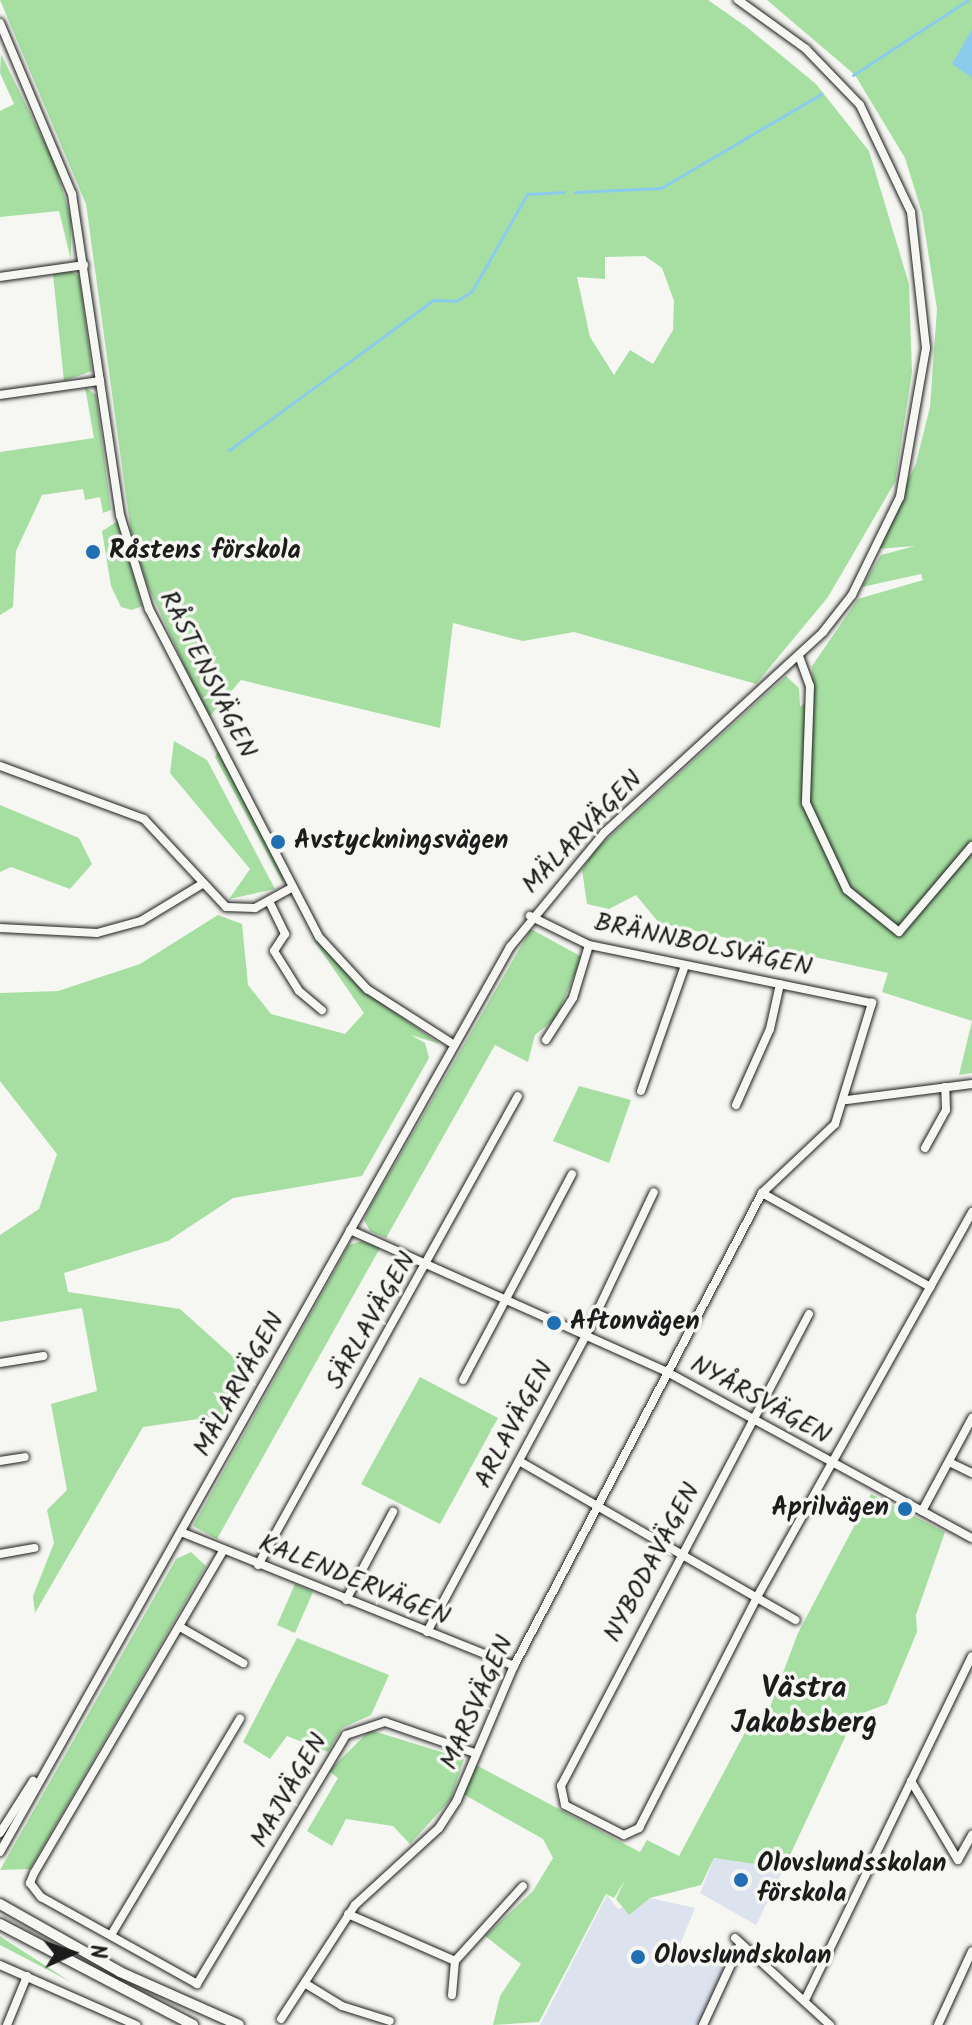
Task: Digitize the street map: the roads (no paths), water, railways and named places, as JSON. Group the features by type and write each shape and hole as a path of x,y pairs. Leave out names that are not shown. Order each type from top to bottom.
{"main road":[{"path":"0,1904 120,1972 239,2025"},
{"path":"0,1924 193,2025"}],"street":[{"name":"MÄLARVÄGEN","path":"0,1852 350,1230 450,1042 530,916 604,833 799,656 852,595 900,497 923,385 925,301 907,200 860,105 806,49 738,0"},
{"name":"RÅSTENSVÄGEN","path":"0,23 4,44 62,161 84,265 120,515 149,609 293,887 352,975 450,1042"},
{"path":"0,277 84,265"},
{"path":"0,395 100,381"},
{"path":"799,656 809,674 802,770 815,833 847,890 899,932 972,846"},
{"path":"0,766 144,819 226,907 269,901 293,887"},
{"path":"0,928 97,933 152,916 202,884"},
{"path":"269,901 285,934 274,951 299,991 322,1010"},
{"name":"BRÄNNBOLSVÄGEN","path":"530,916 589,945 684,968 872,1003 847,1100"},
{"path":"546,1040 573,998 589,945"},
{"path":"641,1091 684,968"},
{"path":"736,1105 770,1029 780,984"},
{"path":"930,1287 762,1193 827,1135 847,1100 972,1084"},
{"path":"925,1148 946,1110 945,1087"},
{"name":"SÄRLAVÄGEN","path":"258,1565 428,1264 518,1096"},
{"path":"463,1380 572,1174"},
{"name":"ARLAVÄGEN","path":"427,1632 586,1335 654,1192"},
{"name":"MARSVÄGEN","path":"281,2019 348,1914 439,1828 514,1666 762,1193"},
{"path":"757,1597 972,1212"},
{"name":"NYÅRSVÄGEN","path":"350,1230 506,1297 667,1372 972,1538"},
{"name":"NYBODAVÄGEN","path":"757,1597 639,1828 630,1836 592,1820 559,1799 561,1786 679,1553 809,1314"},
{"path":"0,1363 43,1356"},
{"path":"922,1511 972,1418"},
{"path":"0,1461 25,1457"},
{"path":"519,1461 795,1620"},
{"path":"949,1462 972,1473"},
{"path":"346,1600 393,1512"},
{"name":"KALENDERVÄGEN","path":"181,1532 514,1666"},
{"path":"0,1554 34,1548"},
{"path":"223,1551 34,1873 34,1891 111,1935 240,1719"},
{"path":"180,1627 243,1663"},
{"path":"805,2000 972,1656"},
{"name":"MAJVÄGEN","path":"111,1935 197,1984 346,1735 385,1722 475,1753"},
{"name":"MÄLARVÄGEN","path":"0,1833 64,1734"},
{"path":"911,1781 958,1860 972,1835"},
{"path":"452,1995 455,1961 523,1886"},
{"path":"348,1914 455,1961"},
{"path":"703,2025 738,1941 830,2025"},
{"path":"938,2025 972,1951"},
{"path":"0,1965 136,2025"},
{"path":"7,2025 27,1976"},
{"path":"306,1984 342,2006 390,2021"}],"water":[{"path":"972,29 972,78 952,64"}],"waterway":[{"path":"853,75 968,0"},
{"path":"575,192 661,188 821,94"},
{"path":"229,450 433,300 456,301 472,291 527,194 564,192"}],"place":[{"name":"Råstens förskola","path":"93,552"},
{"name":"Avstyckningsvägen","path":"278,842"},
{"name":"Aftonvägen","path":"554,1323"},
{"name":"Aprilvägen","path":"905,1509"},
{"name":"Olovslundsskolan förskola","path":"741,1880"},
{"name":"Olovslundskolan","path":"638,1957"}],"district":[{"name":"Västra Jakobsberg","path":"804,1706"}]}
